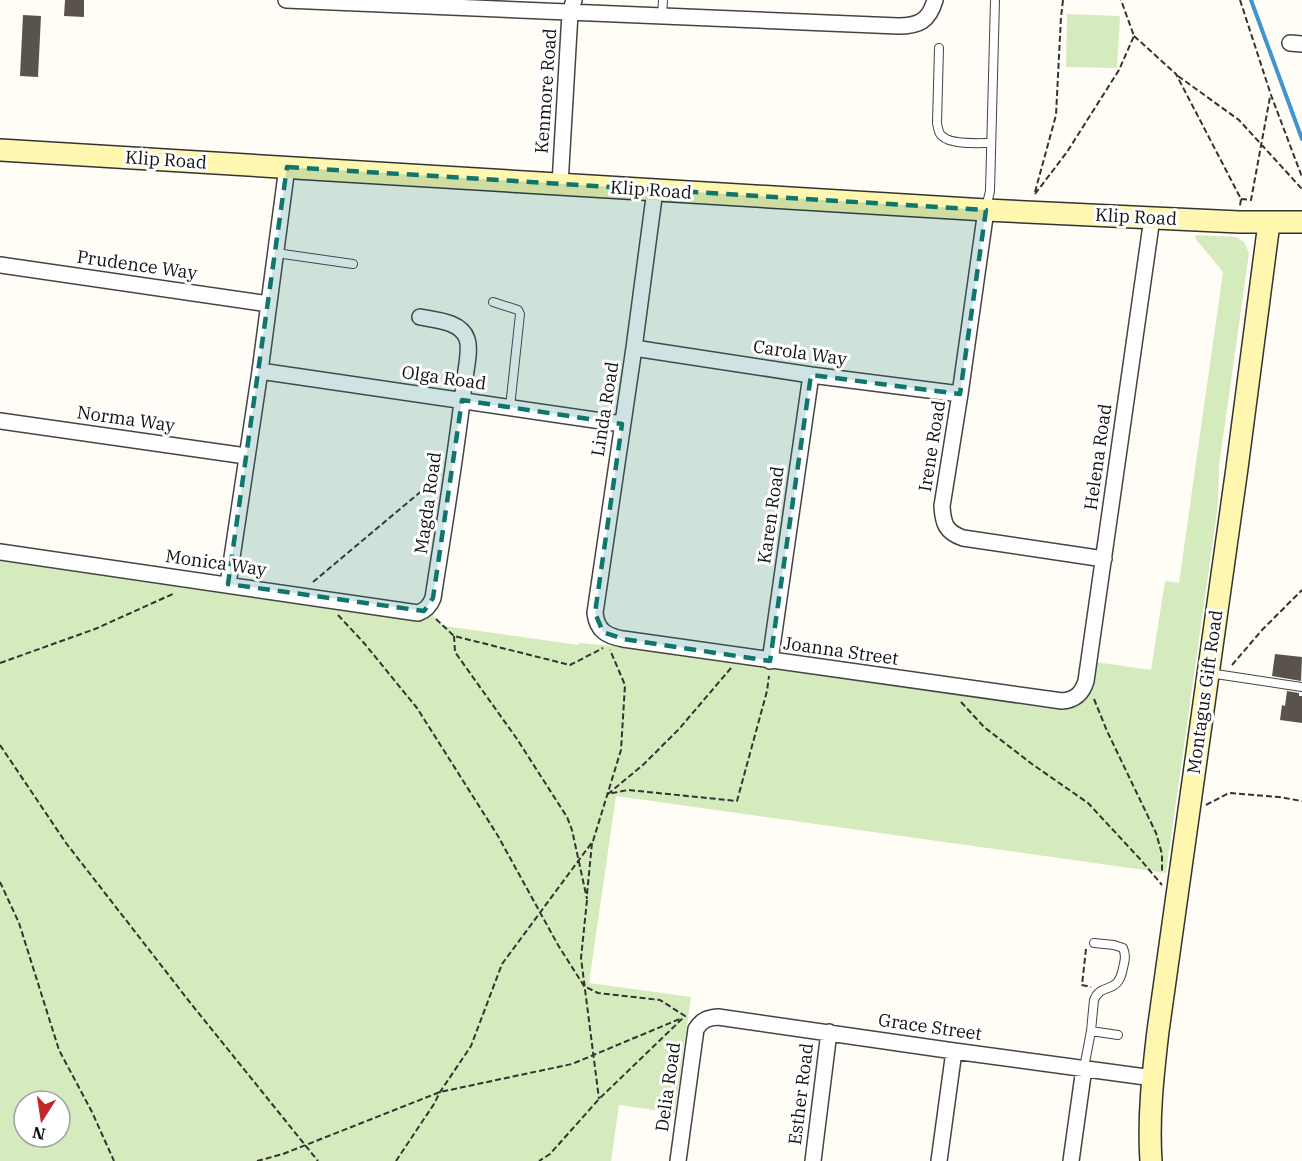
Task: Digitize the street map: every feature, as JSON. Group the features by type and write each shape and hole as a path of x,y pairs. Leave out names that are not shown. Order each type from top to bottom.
{"street":[{"path":"286,0 572,6 662,16 912,26 924,19 931,11 935,0"},
{"name":"Kenmore Road","path":"560,184 572,6"},
{"name":"Klip Road","path":"0,150 986,210 1269,223 1302,222"},
{"path":"228,585 287,168"},
{"name":"Linda Road","path":"603,632 598,626 595,613 655,190"},
{"name":"Irene Road","path":"986,210 942,506 943,518 947,529 963,538 1104,559"},
{"name":"Helena Road","path":"1075,698 1084,689 1086,681 1152,218"},
{"name":"Montagus Gift Road","path":"1151,1161 1153,1078 1158,1031 1216,674 1269,223"},
{"name":"Prudence Way","path":"0,265 269,304"},
{"name":"Magda Road","path":"420,317 443,321 454,326 463,332 468,340 462,400 433,598 426,609"},
{"name":"Carola Way","path":"634,348 811,375 960,394"},
{"name":"Olga Road","path":"260,371 622,424"},
{"name":"Karen Road","path":"770,661 811,375"},
{"name":"Norma Way","path":"0,421 246,456"},
{"name":"Monica Way","path":"0,552 418,613 426,609"},
{"name":"Joanna Street","path":"603,632 623,639 740,657 1062,701 1075,698"},
{"name":"Grace Street","path":"702,1021 718,1017 1153,1078"},
{"name":"Delia Road","path":"678,1161 696,1029 702,1021"},
{"name":"Esther Road","path":"813,1161 829,1032"},
{"path":"939,1161 954,1051"},
{"path":"1071,1161 1084,1068"}],"lane":[{"path":"662,16 663,0"},
{"path":"986,210 989,197 995,0"},
{"path":"939,48 938,131 942,137 951,141 991,144"},
{"path":"276,253 353,264"},
{"path":"493,302 513,307 520,314 510,407"},
{"path":"1216,674 1302,687"},
{"path":"1084,1068 1094,1000 1101,990 1118,983 1122,976 1125,958 1123,948 1094,943"},
{"path":"1091,1031 1118,1035"}],"path":[{"path":"1063,0 1056,115 1035,195 1067,152 1119,70 1134,36"},
{"path":"1121,0 1134,36 1176,74 1239,120 1302,189"},
{"path":"1240,0 1270,95 1302,177"},
{"path":"1176,74 1241,199 1240,207"},
{"path":"1241,199 1251,200 1270,95"},
{"path":"452,470 446,470 308,586 314,597 364,643 417,708 498,836 558,945 584,986 598,993 660,1000 685,1016 702,1021"},
{"path":"0,663 95,629 202,581"},
{"path":"1216,674 1302,590"},
{"path":"426,609 454,636 570,665 608,646 625,685 621,750 592,841 581,958 599,1100"},
{"path":"454,636 455,652 517,739 567,817 587,899"},
{"path":"608,794 644,764 679,729 740,657"},
{"path":"608,794 628,790 737,801 767,691 770,661"},
{"path":"1086,681 1156,832 1162,854 1162,885"},
{"path":"945,685 984,727 1032,764 1088,802 1166,890"},
{"path":"0,745 66,843 192,1005 318,1161"},
{"path":"1206,806 1229,794 1302,801"},
{"path":"396,1161 471,1046 502,964 592,841"},
{"path":"0,882 19,923 59,1050 92,1112 114,1161"},
{"path":"1094,943 1087,945 1082,985 1101,990"},
{"path":"257,1161 283,1154 440,1092 572,1064 685,1016"},
{"path":"539,1161 550,1154 599,1100 685,1016"}],"highlighted area":[{"path":"287,167 986,210 960,394 811,375 770,661 623,639 603,632 595,613 622,424 462,400 433,598 424,611 228,584"}],"green space":[{"path":"1067,14 1120,16 1117,68 1066,67"},
{"path":"1196,235 1236,237 1244,242 1249,253 1219,466 1218,505 1166,873 616,796 589,983 691,997 675,1113 619,1105 611,1161 0,1161 0,557 429,612 444,626 579,645 579,643 635,648 1060,708 1068,707 1095,662 1151,670 1165,581 1179,583 1223,272 1195,238"}],"building":[{"path":"65,0 84,0 84,17 64,16"},
{"path":"23,15 41,16 38,77 20,76"},
{"path":"1275,654 1302,657 1301,681 1272,676"},
{"path":"1287,691 1299,693 1299,696 1302,696 1302,723 1280,720"}],"waterway":[{"path":"1251,0 1302,139"}]}
